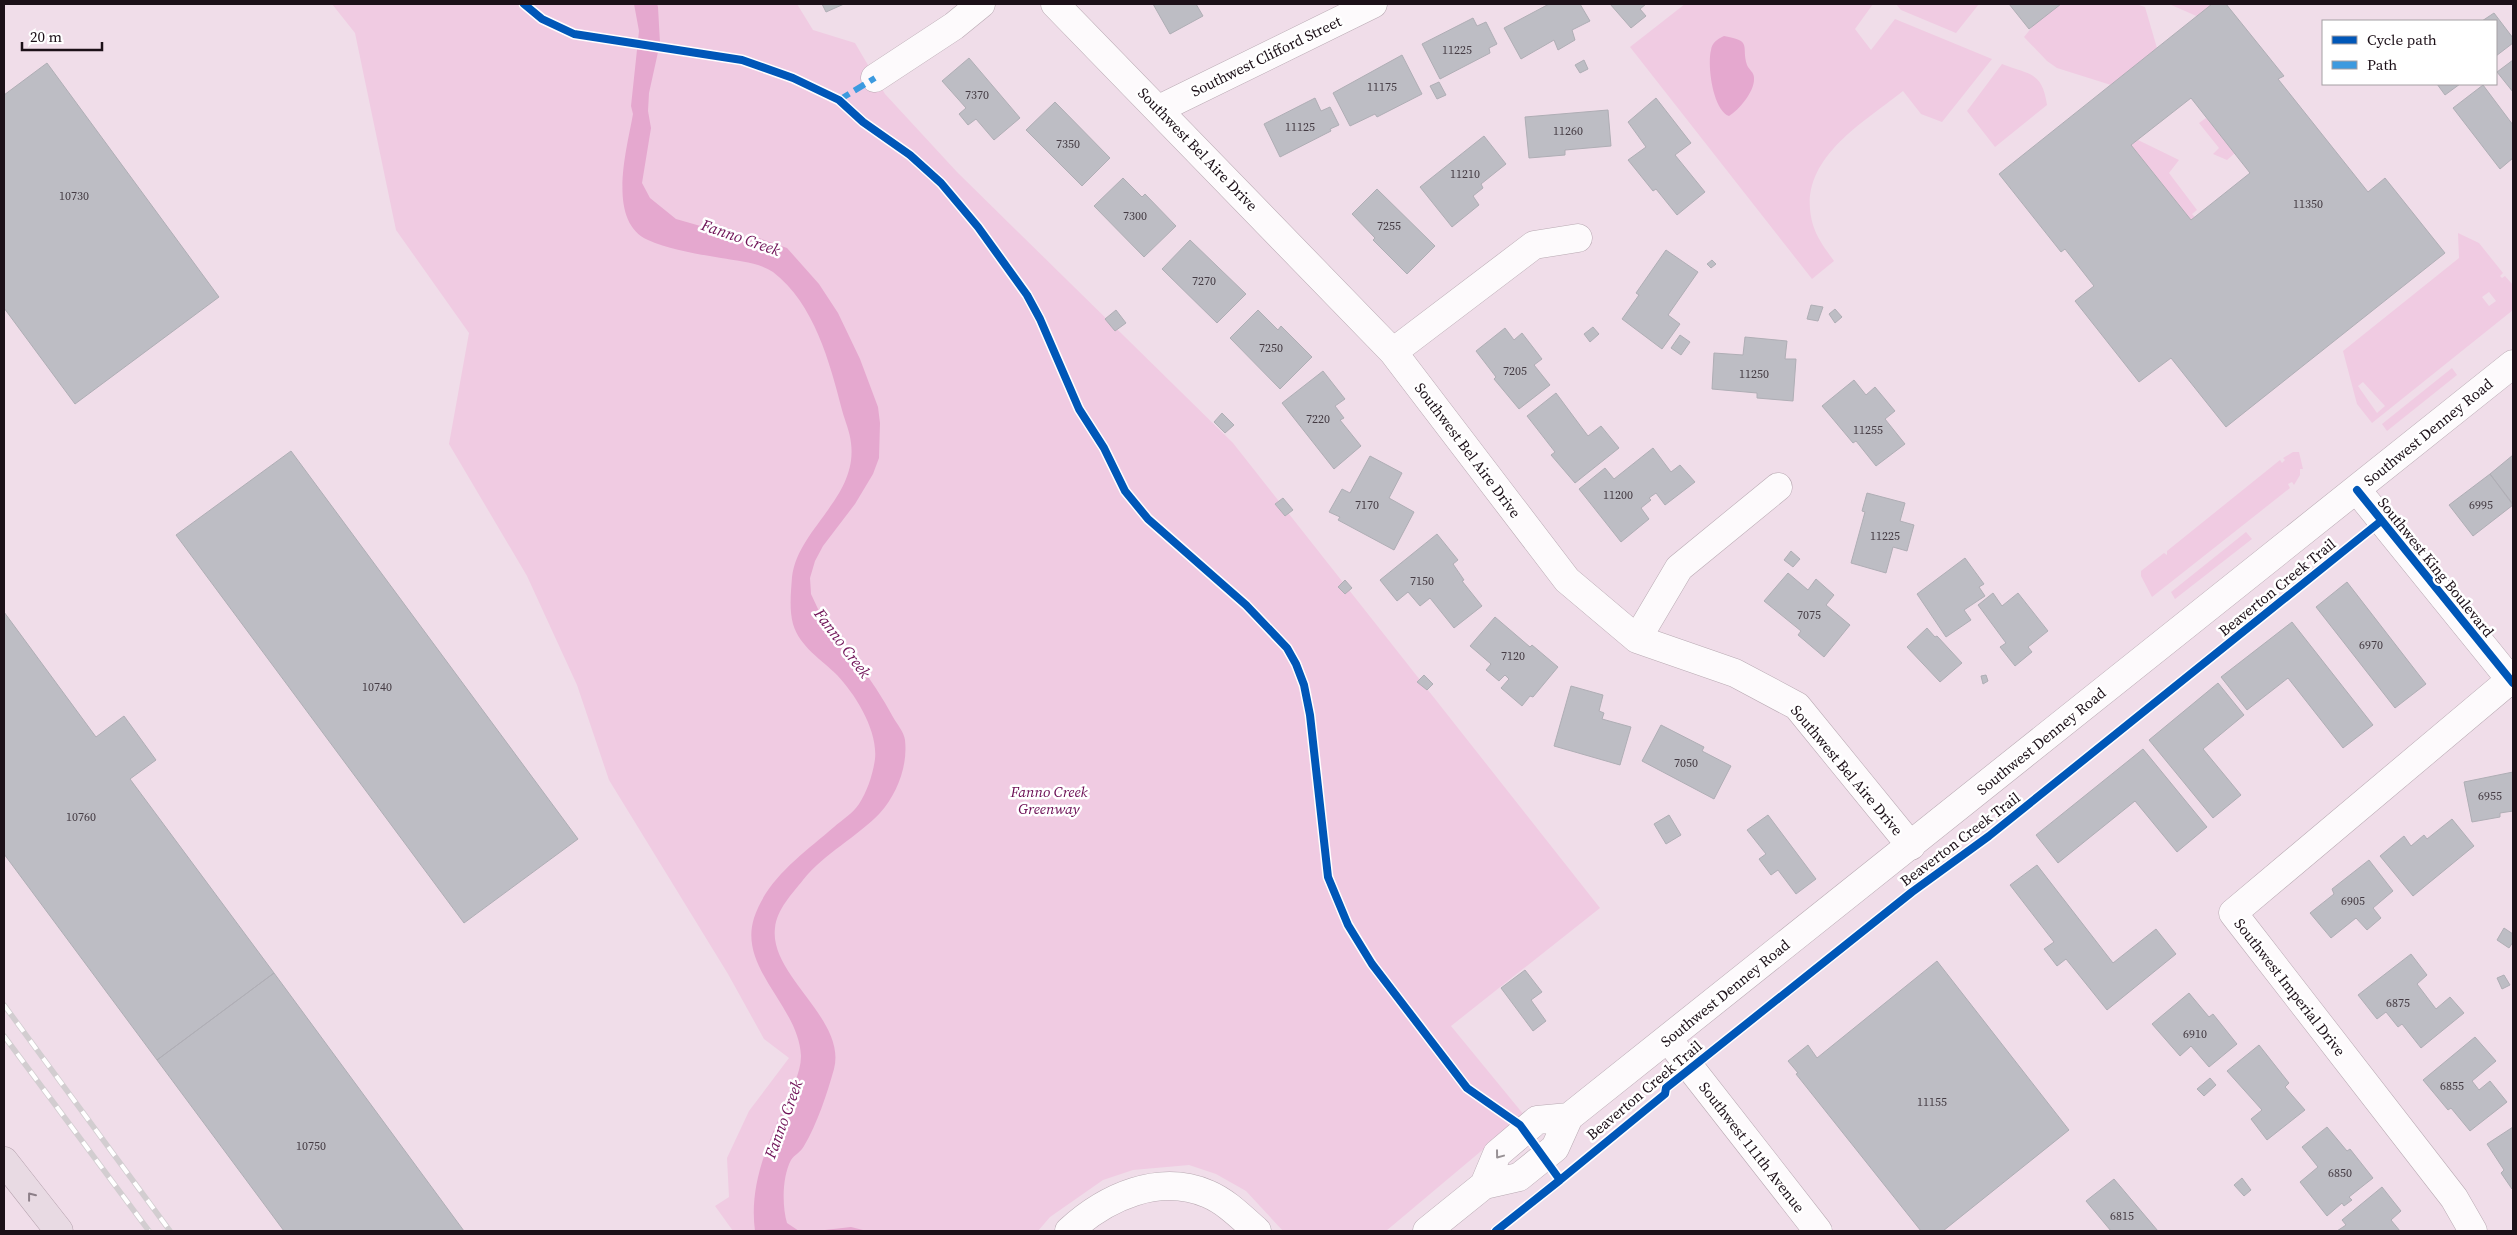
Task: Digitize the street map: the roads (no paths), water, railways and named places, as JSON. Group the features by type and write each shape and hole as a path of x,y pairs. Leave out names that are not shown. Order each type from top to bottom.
{"highway":[{"path":"4,1161 58,1231"}],"street":[{"path":"874,78 954,26 981,4"},
{"name":"Southwest Bel Aire Drive","path":"1055,4 1159,108 1392,352 1567,580 1636,638 1735,673 1798,706 1911,846"},
{"name":"Southwest Clifford Street","path":"1159,108 1373,4"},
{"path":"1392,352 1534,245 1578,238"},
{"name":"Southwest Denney Road","path":"1427,1231 1484,1185 1497,1154 1537,1120 1569,1117 2513,364"},
{"path":"1636,638 1679,568 1778,487"},
{"name":"Southwest King Boulevard","path":"2356,490 2511,682"},
{"name":"Southwest Imperial Drive","path":"2473,1231 2454,1198 2233,913 2511,682"},
{"name":"Southwest 111th Avenue","path":"1668,1039 1818,1231"},
{"path":"1069,1231 1085,1216 1116,1198 1146,1187 1178,1186 1208,1194 1232,1208 1257,1231"}],"water":[{"name":"Fanno Creek","path":"634,4 657,4 658,7 660,43 649,93 648,111 651,128 642,183 650,198 676,219 739,237 756,237 787,248 819,284 838,313 860,359 878,407 880,423 879,458 873,474 855,504 823,546 815,561 810,578 811,594 818,609 867,675 902,731 905,740 905,760 900,779 892,797 880,813 812,870 786,902 776,921 776,946 794,981 819,1015 829,1033 835,1051 834,1069 825,1099 809,1137 803,1148 791,1160 786,1175 784,1192 785,1216 787,1223 799,1231 755,1231 754,1199 760,1168 797,1076 801,1056 798,1038 791,1021 761,971 754,954 751,937 754,918 760,904 777,878 857,807 867,788 874,765 875,748 873,737 864,714 844,683 806,646 796,632 791,612 792,577 797,559 805,543 837,497 846,480 851,463 851,443 826,354 810,317 787,285 773,272 761,266 684,251 648,240 635,231 627,217 623,201 624,164 633,114 631,106 639,31"},
{"path":"1724,36 1742,42 1747,65 1754,78 1752,89 1746,100 1729,116 1723,112 1715,97 1710,66 1712,45"},
{"path":"851,1227 867,1231 816,1231"}],"railway":[{"path":"4,1005 170,1231"},
{"path":"4,1036 149,1231"}],"park label":[{"name":"Fanno Creek Greenway","path":"1049,800"}]}
